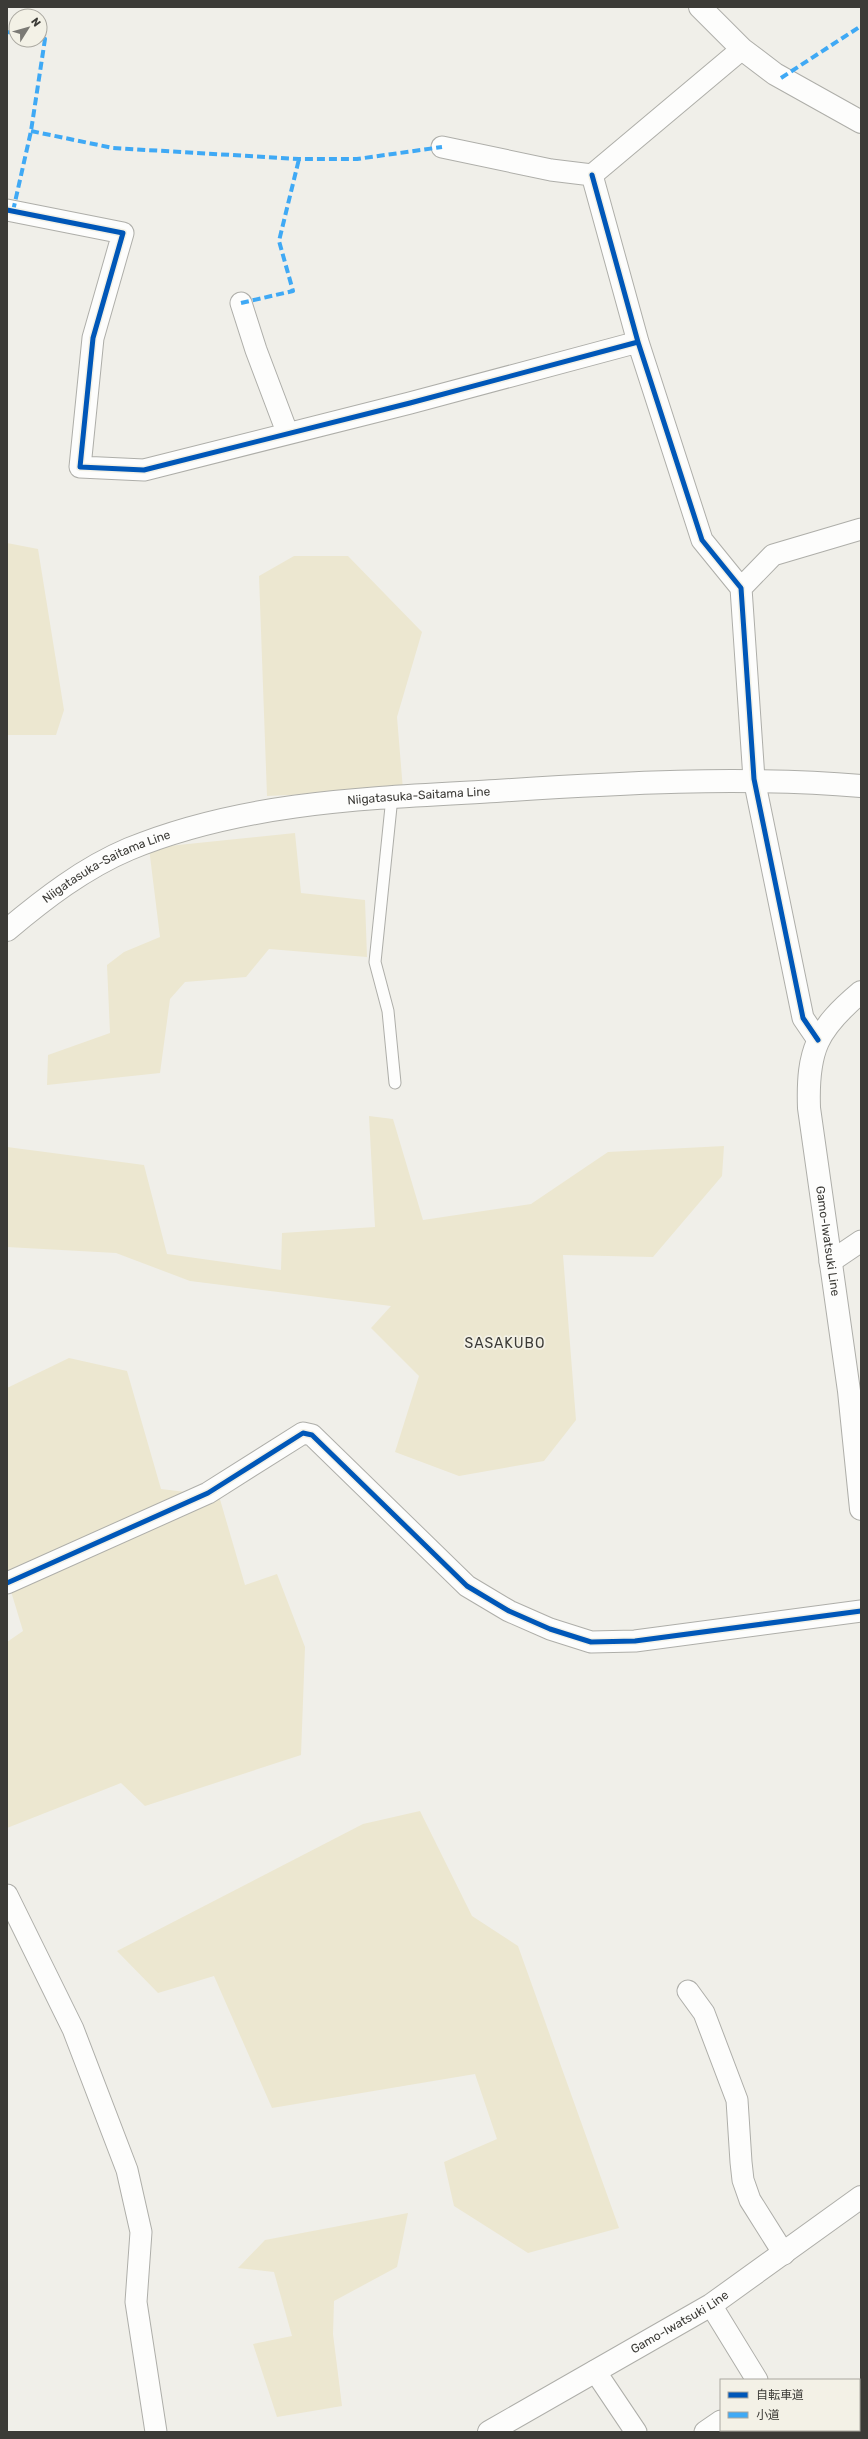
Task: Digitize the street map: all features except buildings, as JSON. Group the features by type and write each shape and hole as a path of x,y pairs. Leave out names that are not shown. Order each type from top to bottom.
{"main road":[{"path":"700,7 742,49 775,74 861,122"},
{"name":"Niigatasuka-Saitama Line","path":"7,930 43,900 81,875 127,850 182,830 231,816 356,799 635,782 754,779 861,786"},
{"name":"Gamo-Iwatsuki Line","path":"861,992 826,1025 811,1058 809,1073 809,1108 849,1392 861,1509"},
{"name":"Gamo-Iwatsuki Line","path":"496,2430 595,2371 711,2305 784,2254 861,2197"}],"street":[{"path":"442,147 551,170 592,175 742,49"},
{"path":"592,175 638,342 702,540 741,588 754,779 803,1018 818,1040"},
{"path":"7,210 123,233 93,338 80,467 144,470 287,432 410,403 638,342"},
{"path":"241,303 256,350 287,432"},
{"path":"741,588 773,555 861,529"},
{"path":"830,1262 861,1241"},
{"path":"7,1583 208,1493 303,1433 312,1435 467,1586 509,1611 550,1629 591,1642 635,1641 861,1611"},
{"path":"7,1895 73,2029 127,2170 141,2232 136,2302 156,2432"},
{"path":"688,1991 704,2013 737,2100 742,2168 750,2200 784,2254"},
{"path":"711,2305 756,2379"},
{"path":"595,2371 636,2432"},
{"path":"705,2432 720,2422"}],"lane":[{"path":"392,797 375,962 388,1011 395,1083"}],"shaded area":[{"path":"7,543 38,549 64,710 56,735 7,735"},
{"path":"294,556 348,556 422,632 397,717 403,790 267,796 259,576"},
{"path":"295,833 301,893 365,900 367,957 269,949 246,977 185,982 170,999 160,1073 47,1085 48,1055 110,1033 107,965 124,952 160,937 149,848"},
{"path":"369,1116 393,1119 423,1220 531,1204 608,1152 724,1146 722,1176 653,1257 563,1255 576,1420 544,1461 459,1476 395,1452 419,1376 371,1328 391,1306 190,1281 116,1253 7,1247 7,1147 144,1165 167,1254 281,1270 282,1233 375,1227"},
{"path":"69,1358 127,1371 161,1489 219,1496 245,1585 277,1574 305,1647 301,1755 145,1806 121,1783 7,1828 7,1642 23,1631 7,1578 7,1388"},
{"path":"420,1811 472,1916 518,1946 619,2228 528,2253 454,2206 444,2162 497,2139 475,2074 272,2108 214,1976 158,1993 117,1951 363,1824"},
{"path":"408,2213 397,2267 334,2301 333,2334 342,2406 277,2417 253,2344 292,2336 274,2272 238,2268 265,2240"}],"marked path":[{"path":"781,78 861,26"},
{"path":"13,211 31,131 44,48"},
{"path":"31,131 113,148 299,159 357,159 442,147"},
{"path":"241,303 293,291 279,241 299,159"}],"cycle path":[{"path":"592,175 638,342 702,540 741,588 754,779 803,1018 818,1040"},
{"path":"7,210 123,233 93,338 80,467 144,470 410,403 638,342"},
{"path":"7,1583 208,1493 303,1433 312,1435 467,1586 509,1611 550,1629 591,1642 635,1641 861,1611"}],"district":[{"name":"SASAKUBO","path":"505,1343"}]}
